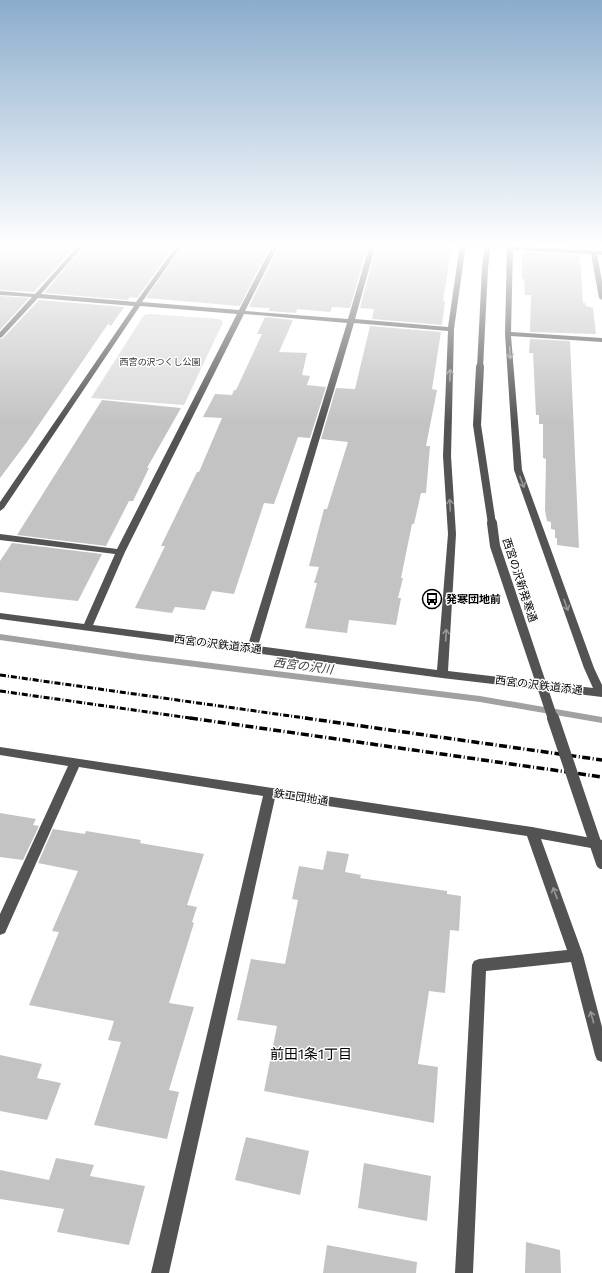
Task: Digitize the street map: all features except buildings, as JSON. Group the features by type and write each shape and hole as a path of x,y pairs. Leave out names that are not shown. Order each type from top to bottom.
{"street":[{"path":"0,336 29,303"},
{"path":"130,303 451,329"},
{"path":"87,627 120,552 246,303"},
{"path":"252,649 356,303"},
{"path":"442,674 445,650 452,534 447,456 451,329 454,303"},
{"name":"西宮の沢新発寒通","path":"483,303 477,425 495,546 602,863"},
{"path":"509,303 508,334 518,470 589,668 601,693"},
{"path":"0,508 138,304"},
{"path":"508,334 602,340"},
{"path":"0,537 120,552"},
{"name":"西宮の沢鉄道添通","path":"0,616 442,674 601,693"},
{"name":"鉄工団地通","path":"0,751 532,832 602,845"},
{"path":"0,929 75,763"},
{"path":"160,1273 270,793"},
{"path":"532,832 576,955 602,1055"},
{"path":"464,1273 479,965 576,955"}],"green space":[{"name":"西宮の沢つくし公園","path":"151,314 220,319 223,322 184,405 91,398 144,315"}],"waterway":[{"name":"西宮の沢川","path":"0,637 139,657 480,699 602,720"}],"railway":[{"path":"0,675 312,719"},
{"path":"0,691 195,719"},
{"path":"190,718 195,719"},
{"path":"305,718 602,760"},
{"path":"195,719 602,777"}],"place":[{"name":"発寒団地前","path":"432,599"}],"district":[{"name":"前田1条1丁目","path":"311,1054"}]}
